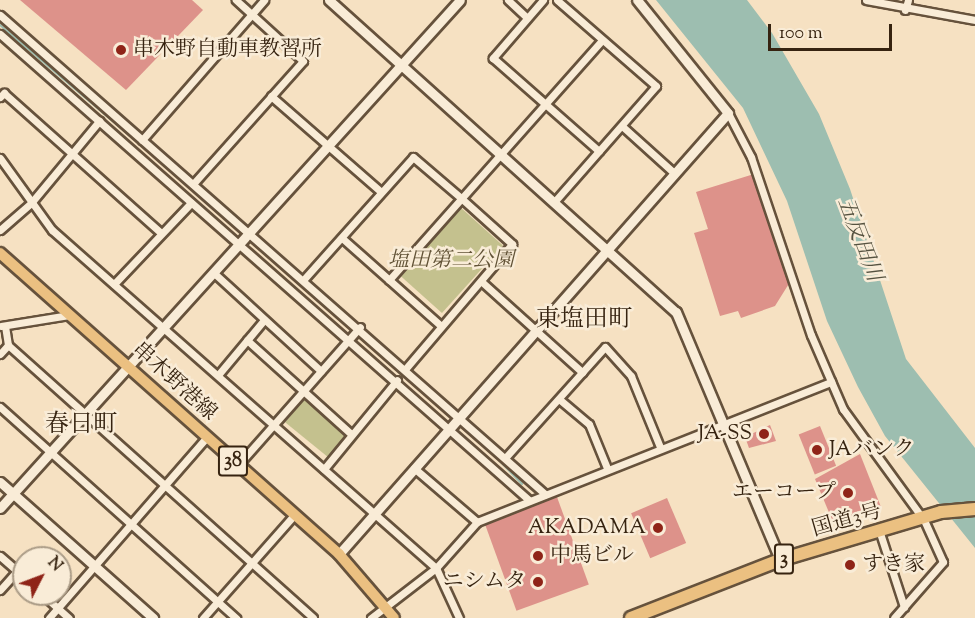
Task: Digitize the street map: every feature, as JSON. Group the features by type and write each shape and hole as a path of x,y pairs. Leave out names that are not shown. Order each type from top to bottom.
{"highway":[{"name":"国道3号","path":"631,618 780,560 924,520 941,512 975,509"}],"main road":[{"name":"串木野港線","path":"0,253 339,554 387,605 394,618"}],"street":[{"path":"194,184 303,61 236,0"},
{"path":"142,140 264,0"},
{"path":"329,0 607,247 676,312 780,560"},
{"path":"0,508 330,148 460,0"},
{"path":"508,0 527,18"},
{"path":"543,0 493,57 599,151"},
{"path":"555,201 656,86 557,0"},
{"path":"637,0 728,113 751,158 831,382 867,450 924,520 943,562 894,618"},
{"path":"867,0 905,10 975,20"},
{"path":"905,10 908,0"},
{"path":"0,15 142,140 305,278 545,494"},
{"path":"0,34 190,203 350,337 529,500"},
{"path":"389,280 602,40"},
{"path":"0,97 4,93 160,232"},
{"path":"271,96 381,192"},
{"path":"339,554 607,247 728,113"},
{"path":"0,230 31,203 99,121"},
{"path":"622,126 674,173"},
{"path":"305,278 413,157 461,198 512,244 482,282 406,368"},
{"path":"0,158 52,230 436,568 459,618"},
{"path":"114,284 160,232 190,203"},
{"path":"342,238 441,326"},
{"path":"213,273 321,371"},
{"path":"482,282 582,372"},
{"path":"69,315 2,326 8,345 313,618"},
{"path":"218,375 264,320"},
{"path":"238,465 360,327"},
{"path":"247,340 350,433"},
{"path":"0,354 8,345"},
{"path":"506,459 604,347 623,363 660,447"},
{"path":"324,470 350,442 350,433 397,380"},
{"path":"371,618 436,568 477,522 660,447 831,382"},
{"path":"559,399 589,424 607,468"},
{"path":"0,407 236,618"},
{"path":"72,586 207,437"},
{"path":"414,468 477,522"},
{"path":"0,482 153,618"},
{"path":"203,618 294,515"},
{"path":"880,533 904,607"},
{"path":"0,556 12,567"},
{"path":"0,590 12,577"},
{"path":"49,618 55,606 69,618"}],"green space":[{"name":"塩田第二公園","path":"459,206 503,245 442,313 398,274"},
{"path":"304,399 347,434 328,457 285,422"}],"water":[{"name":"五反田川","path":"656,0 747,0 772,33 819,114 850,189 906,359 975,448 975,548 885,436 858,387 827,321 787,201 743,108"}],"building":[{"name":"串木野自動車教習所","path":"20,0 192,0 203,10 126,90"},
{"path":"754,174 790,282 775,306 741,318 738,311 720,316 694,233 708,229 696,192"},
{"name":"JA-SS","path":"770,425 776,441 749,448 745,437"},
{"name":"JAバンク","path":"820,426 836,466 815,474 799,435"},
{"name":"エーコープ","path":"860,454 881,507 833,522 815,479"},
{"name":"中馬ビル","path":"557,497 589,584 516,611 485,523"},
{"name":"AKADAMA","path":"667,498 686,543 650,558 631,513"}],"waterway":[{"path":"0,25 219,212"},
{"path":"478,439 522,484"}],"place":[{"name":"串木野自動車教習所","path":"121,50"},
{"name":"JA-SS","path":"764,434"},
{"name":"JAバンク","path":"817,450"},
{"name":"エーコープ","path":"848,493"},
{"name":"AKADAMA","path":"658,528"},
{"name":"中馬ビル","path":"538,556"},
{"name":"すき家","path":"850,565"},
{"name":"ニシムタ","path":"538,582"}],"district":[{"name":"東塩田町","path":"584,321"},
{"name":"春日町","path":"81,426"}]}
